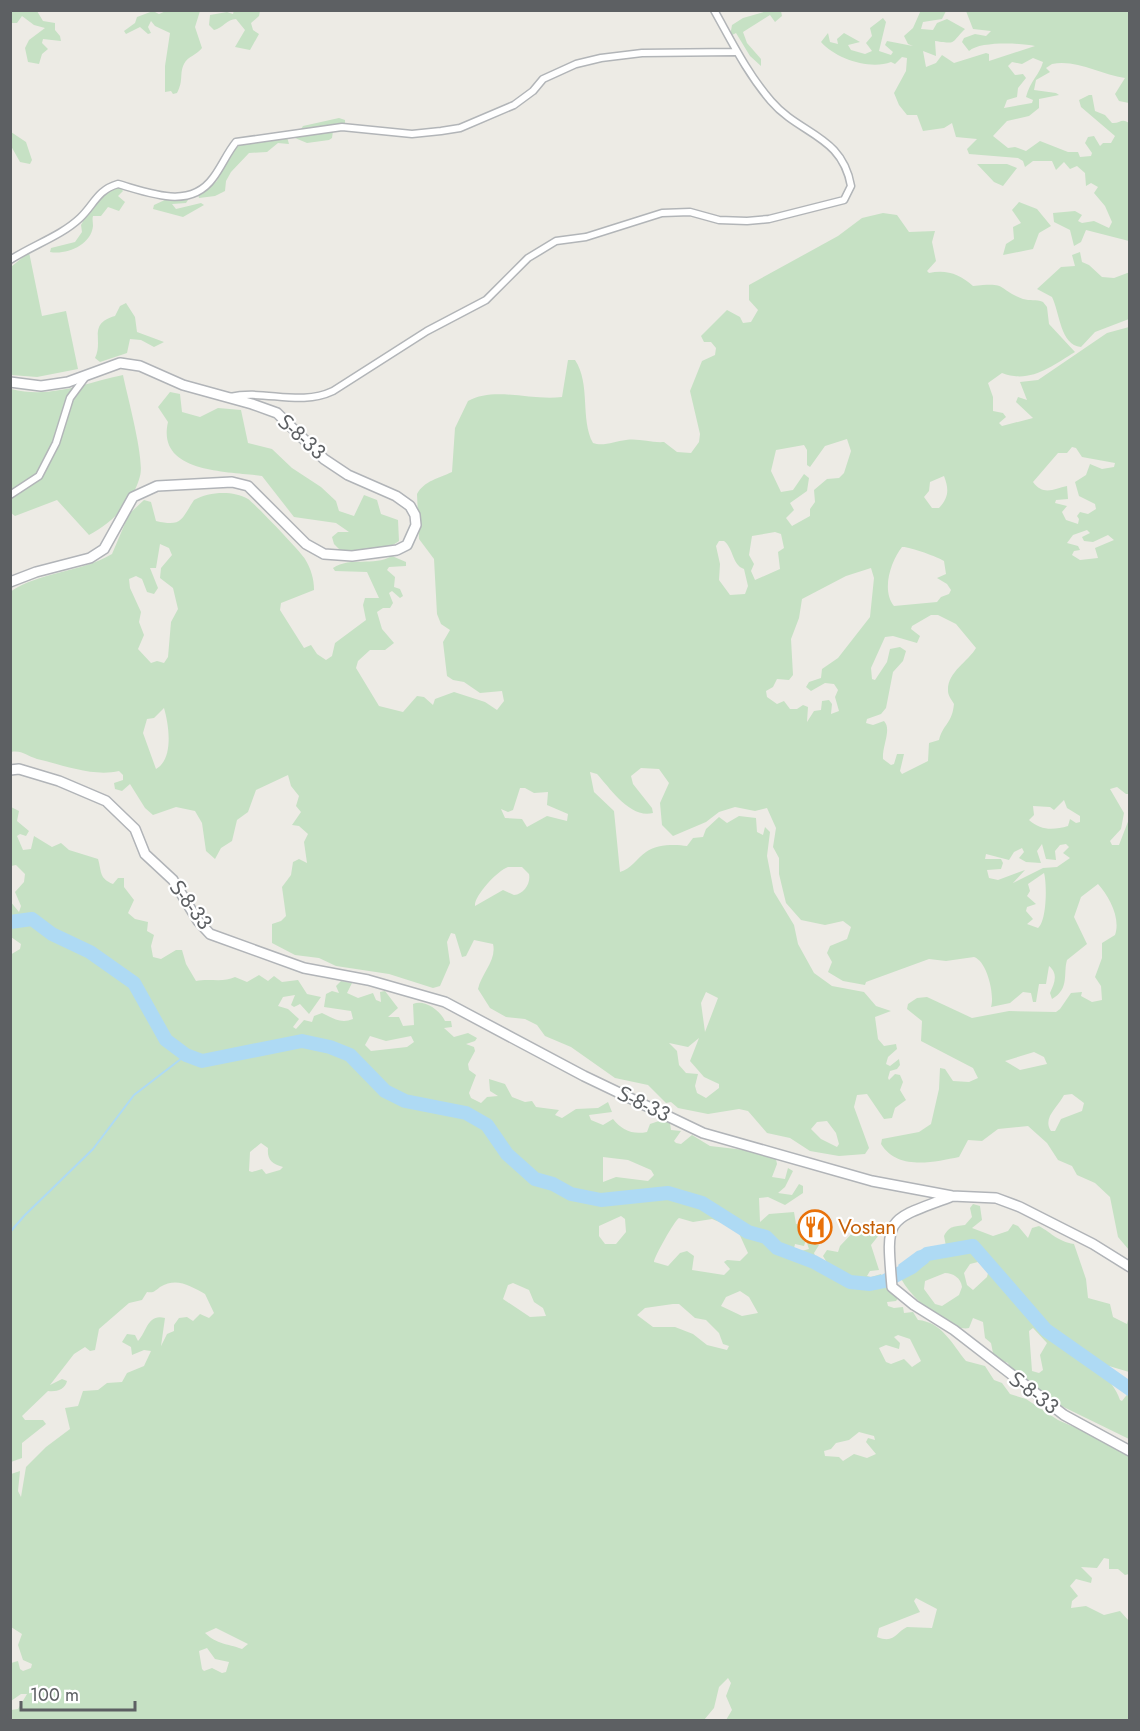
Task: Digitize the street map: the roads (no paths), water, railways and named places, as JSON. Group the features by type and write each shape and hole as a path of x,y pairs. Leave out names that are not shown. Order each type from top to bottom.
{"street":[{"path":"227,398 260,395 302,399 327,393 427,331 486,300 528,258 556,241 586,237 662,213 690,212 719,220 747,221 769,219 844,200 851,186 844,162 836,149 787,117 771,101 735,52 714,10"},
{"path":"10,260 36,243 66,229 82,216 91,202 108,187 118,184 180,198 194,194 212,180 236,142 274,134 342,127 412,134 459,128 514,105 533,91 543,79 576,64 602,58 642,54 735,52"},
{"name":"Տ-8-33","path":"10,382 41,386 68,382 120,363 140,366 183,385 277,413 324,459 348,475 396,496 410,506 415,515 416,525 407,545 385,553 352,556 324,554 306,544 248,486 232,482 157,486 133,497 104,549 90,558 36,572 10,582"},
{"path":"10,495 39,476 56,443 70,398 88,375"},
{"name":"Տ-8-33","path":"10,770 19,769 59,781 106,801 135,829 145,854 173,880 198,921 210,934 304,968 368,980 445,1002 584,1076 703,1133 872,1181 952,1196"},
{"path":"952,1196 996,1198 1020,1207 1093,1244 1130,1267"},
{"name":"Տ-8-33","path":"952,1196 902,1216 893,1223 888,1242 892,1287 914,1305 954,1330 1064,1415 1130,1451"}],"water":[{"path":"933,1246 934,1252 928,1263 912,1274 904,1273 898,1265 917,1251"}],"waterway":[{"path":"10,922 32,919 52,934 90,952 134,983 166,1040 186,1055 202,1061 302,1041 330,1047 350,1055 385,1091 405,1101 466,1113 487,1125 507,1154 535,1179 553,1184 571,1194 601,1200 668,1193 702,1203 748,1232 766,1237 777,1248 814,1262 850,1282 870,1284 885,1281 912,1267 927,1254 973,1246 1046,1330 1130,1389"},
{"path":"10,1232 93,1149 134,1095 186,1055"}],"place":[{"name":"Vostan","path":"815,1227"}]}
